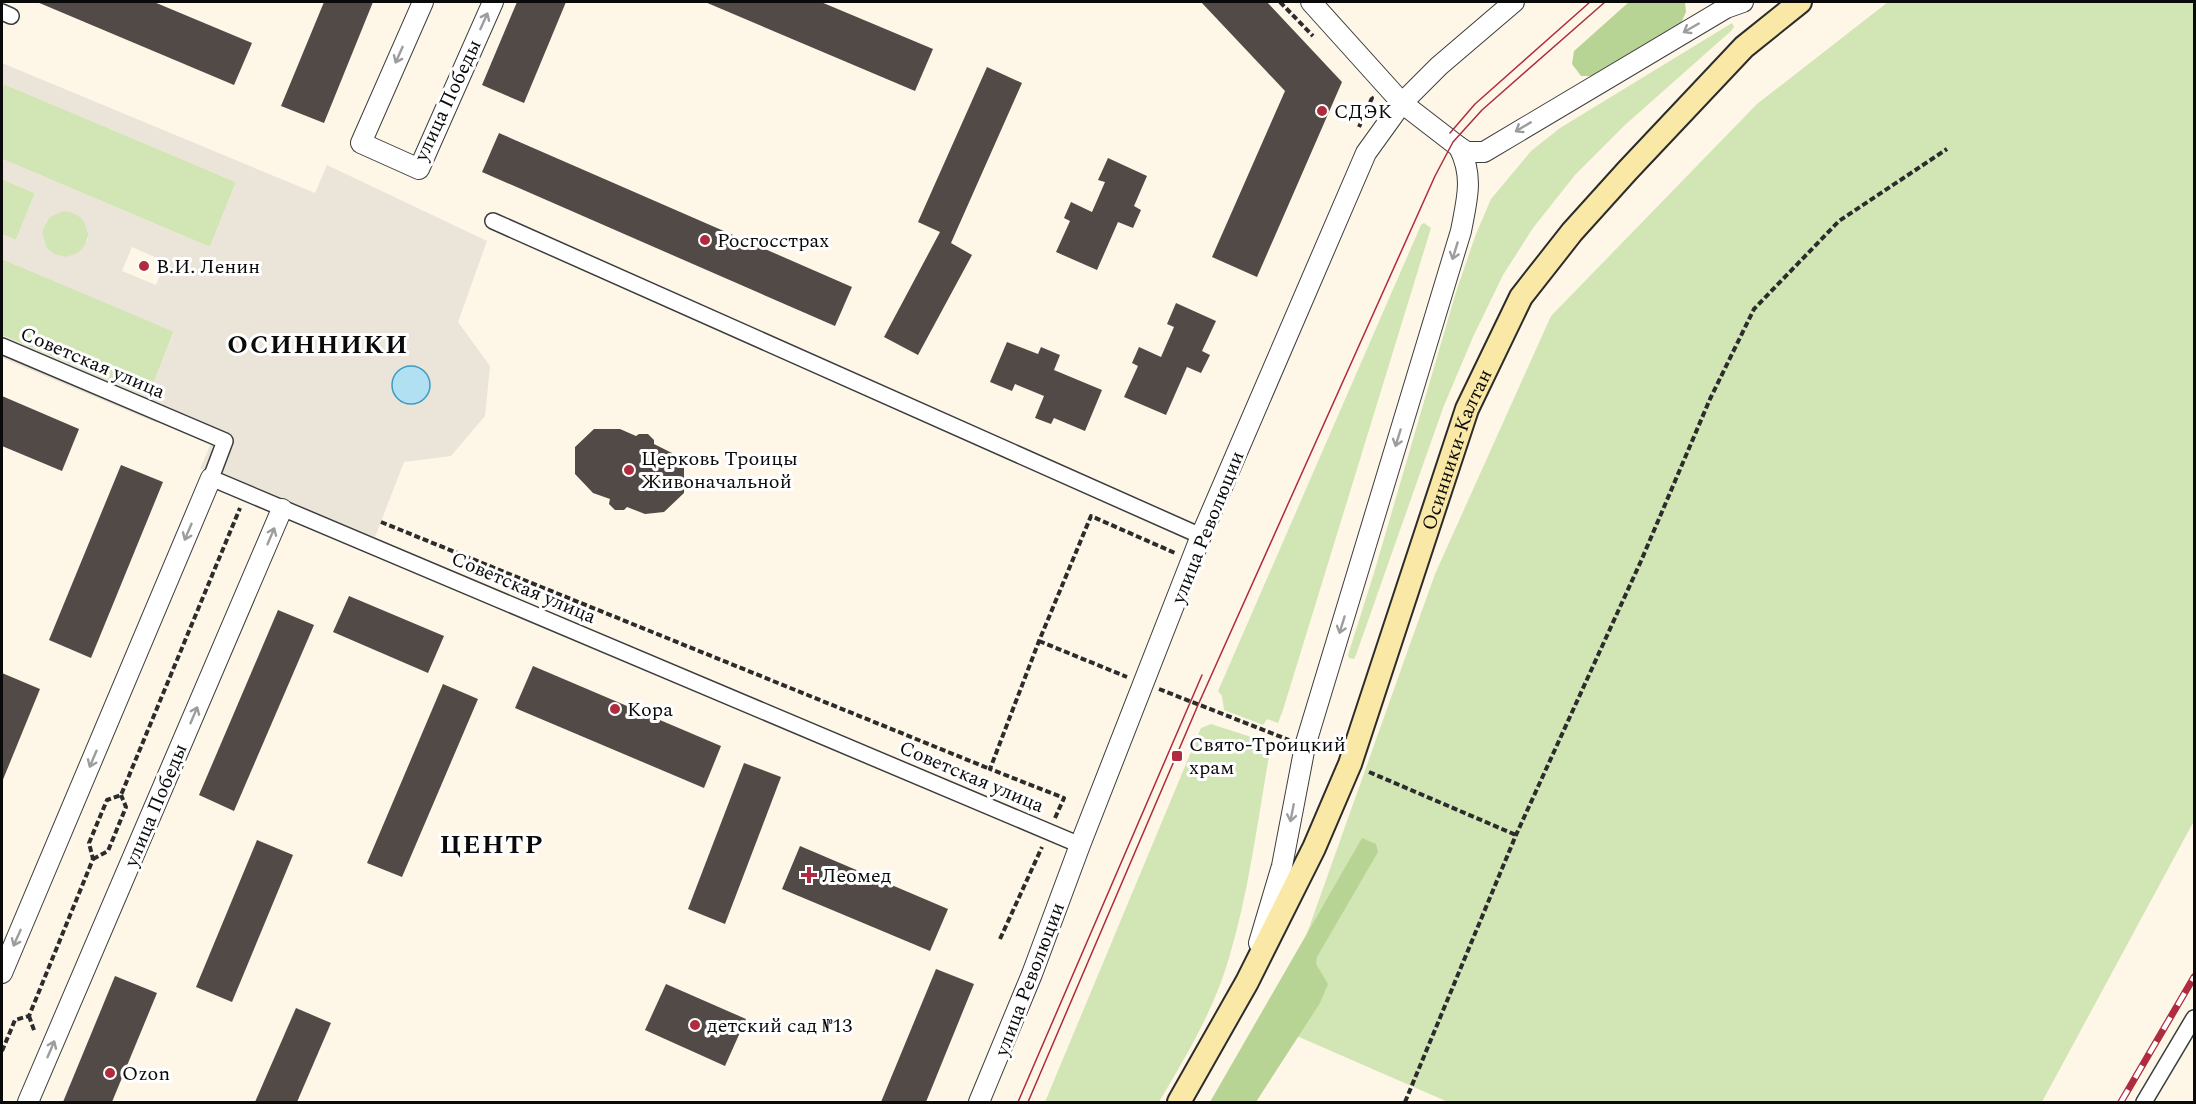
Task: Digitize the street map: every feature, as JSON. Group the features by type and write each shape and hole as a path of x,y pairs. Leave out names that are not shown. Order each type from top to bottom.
{"main road":[{"name":"Осинники-Калтан","path":"1179,1102 1246,982 1314,848 1350,764 1467,410 1521,297 1572,232 1744,47 1800,2"}],"street":[{"name":"улица Победы","path":"423,2 361,143 419,169 493,2"},
{"path":"1311,2 1402,103 1467,152 1484,152 1726,8 1743,2"},
{"name":"улица Революции","path":"979,1102 1032,974 1080,845 1145,684 1194,532 1366,153 1402,103 1439,66 1514,2"},
{"path":"1246,982 1282,866 1305,746 1461,231 1469,176 1460,147"},
{"path":"493,221 1194,532"},
{"name":"Советская улица","path":"2,346 225,441 211,478 1080,845"},
{"path":"2,973 211,478"},
{"name":"улица Победы","path":"28,1102 282,509"},
{"path":"2144,1102 2191,1024"}],"path":[{"path":"1280,2 1318,42"},
{"path":"1358,130 1372,98 1364,90"},
{"path":"1405,1102 1516,836 1641,561 1710,399 1754,309 1839,221 1947,149"},
{"path":"93,859 108,851 126,807 121,795 246,493"},
{"path":"990,769 1039,641 1091,516 1180,555 1194,532"},
{"path":"381,522 1064,798 1000,939"},
{"path":"1039,641 1305,746"},
{"path":"1350,764 1516,836"},
{"path":"2,1052 15,1020 29,1016 93,859 89,843 107,800 121,795"}],"green space":[{"path":"1629,2 1685,2 1686,12 1677,32 1600,76 1581,76 1572,64 1574,51"},
{"path":"1888,2 2194,2 2194,821 2042,1102 1448,1102 1274,1026 1435,574 1551,316 1757,104"},
{"path":"1732,23 1734,27 1731,31 1625,125 1575,175 1533,228 1503,275 1473,337 1443,408 1356,655 1354,659 1349,658 1348,655 1456,292 1491,199 1531,151 1560,128"},
{"path":"4,84 236,182 210,247 2,159 2,91"},
{"path":"2,179 35,193 16,240 2,234"},
{"path":"65,211 81,218 88,234 81,250 65,257 49,250 42,234 49,218"},
{"path":"1424,223 1431,228 1283,710 1278,723 1267,719 1263,725 1224,710 1222,696 1218,691 1421,225"},
{"path":"2,259 174,331 148,397 2,335"},
{"path":"1211,724 1254,738 1255,746 1270,750 1242,907 1229,958 1216,996 1199,1032 1159,1102 1045,1102 1201,728"},
{"path":"1362,838 1376,844 1378,852 1317,957 1316,964 1328,984 1320,1003 1256,1102 1210,1102"}],"shaded area":[{"path":"2,63 315,193 327,165 487,241 458,322 490,366 485,416 451,456 404,462 375,537 214,470 200,469 211,443 158,420 157,423 2,358 2,335 148,397 174,332 2,259 2,234 16,240 35,193 2,179 2,159 210,247 236,182 4,84 2,91","holes":["64,211 83,219 88,233 88,240 80,252 66,257 51,253 46,246 42,231 50,217","132,247 166,262 156,285 122,271"]}],"water":[{"path":"411,366 424,372 430,385 424,398 411,404 398,398 392,385 398,372"}],"building":[{"path":"37,2 154,2 252,43 234,85"},
{"path":"324,2 373,2 324,123 281,106"},
{"path":"517,2 566,2 524,103 482,85"},
{"path":"705,2 821,2 933,49 915,91"},
{"path":"1201,2 1267,2 1342,82 1257,277 1212,257 1285,91"},
{"path":"987,67 1022,83 951,243 972,255 918,355 884,337 940,232 918,222"},
{"path":"499,133 852,287 835,326 482,172"},
{"path":"1108,158 1147,176 1134,206 1141,210 1133,228 1118,222 1097,270 1056,252 1070,221 1064,218 1071,202 1092,212 1105,182 1098,180"},
{"path":"1176,303 1216,321 1202,351 1210,355 1201,373 1187,367 1166,415 1124,397 1138,366 1132,363 1139,347 1161,357 1174,327 1167,324"},
{"path":"1007,342 1038,354 1041,347 1060,355 1054,370 1102,390 1085,431 1054,418 1051,424 1035,418 1044,396 1015,384 1012,391 990,382"},
{"path":"2,396 79,429 62,471 2,446"},
{"name":"Церковь Троицы Живоначальной","path":"594,429 620,429 636,436 648,434 654,440 654,444 674,454 684,467 684,493 664,512 645,514 627,507 624,510 615,510 609,504 610,499 593,493 575,474 575,447"},
{"path":"121,465 163,482 91,658 49,640"},
{"path":"349,596 444,636 428,673 333,632"},
{"path":"278,610 314,625 234,811 199,795"},
{"path":"533,666 721,746 704,788 515,708"},
{"path":"2,673 40,689 2,782"},
{"path":"443,684 478,699 402,877 367,863"},
{"path":"744,763 781,777 725,924 688,909"},
{"path":"257,840 293,855 232,1002 196,987"},
{"path":"800,846 948,909 930,951 782,889"},
{"path":"936,969 974,984 926,1102 881,1102"},
{"path":"115,976 157,993 112,1102 63,1102"},
{"name":"детский сад №13","path":"666,984 746,1019 725,1066 645,1030"},
{"path":"296,1008 331,1023 297,1102 255,1102"}],"tram line":[{"path":"1450,133 1475,104 1590,2"},
{"path":"1028,1102 1198,705 1435,176 1453,142 1482,110 1605,2"},
{"path":"1018,1102 1202,675"}],"railway":[{"path":"2121,1102 2194,977"}],"place":[{"name":"СДЭК","path":"1322,111"},
{"name":"Росгосстрах","path":"705,240"},
{"name":"В.И. Ленин","path":"144,266"},
{"name":"Церковь Троицы Живоначальной","path":"629,470"},
{"name":"Кора","path":"615,709"},
{"name":"Свято-Троицкий храм","path":"1177,756"},
{"name":"Леомед","path":"809,875"},
{"name":"детский сад №13","path":"695,1025"},
{"name":"Ozon","path":"110,1073"}],"district":[{"name":"ОСИННИКИ","path":"318,344"},
{"name":"ЦЕНТР","path":"492,844"}]}
